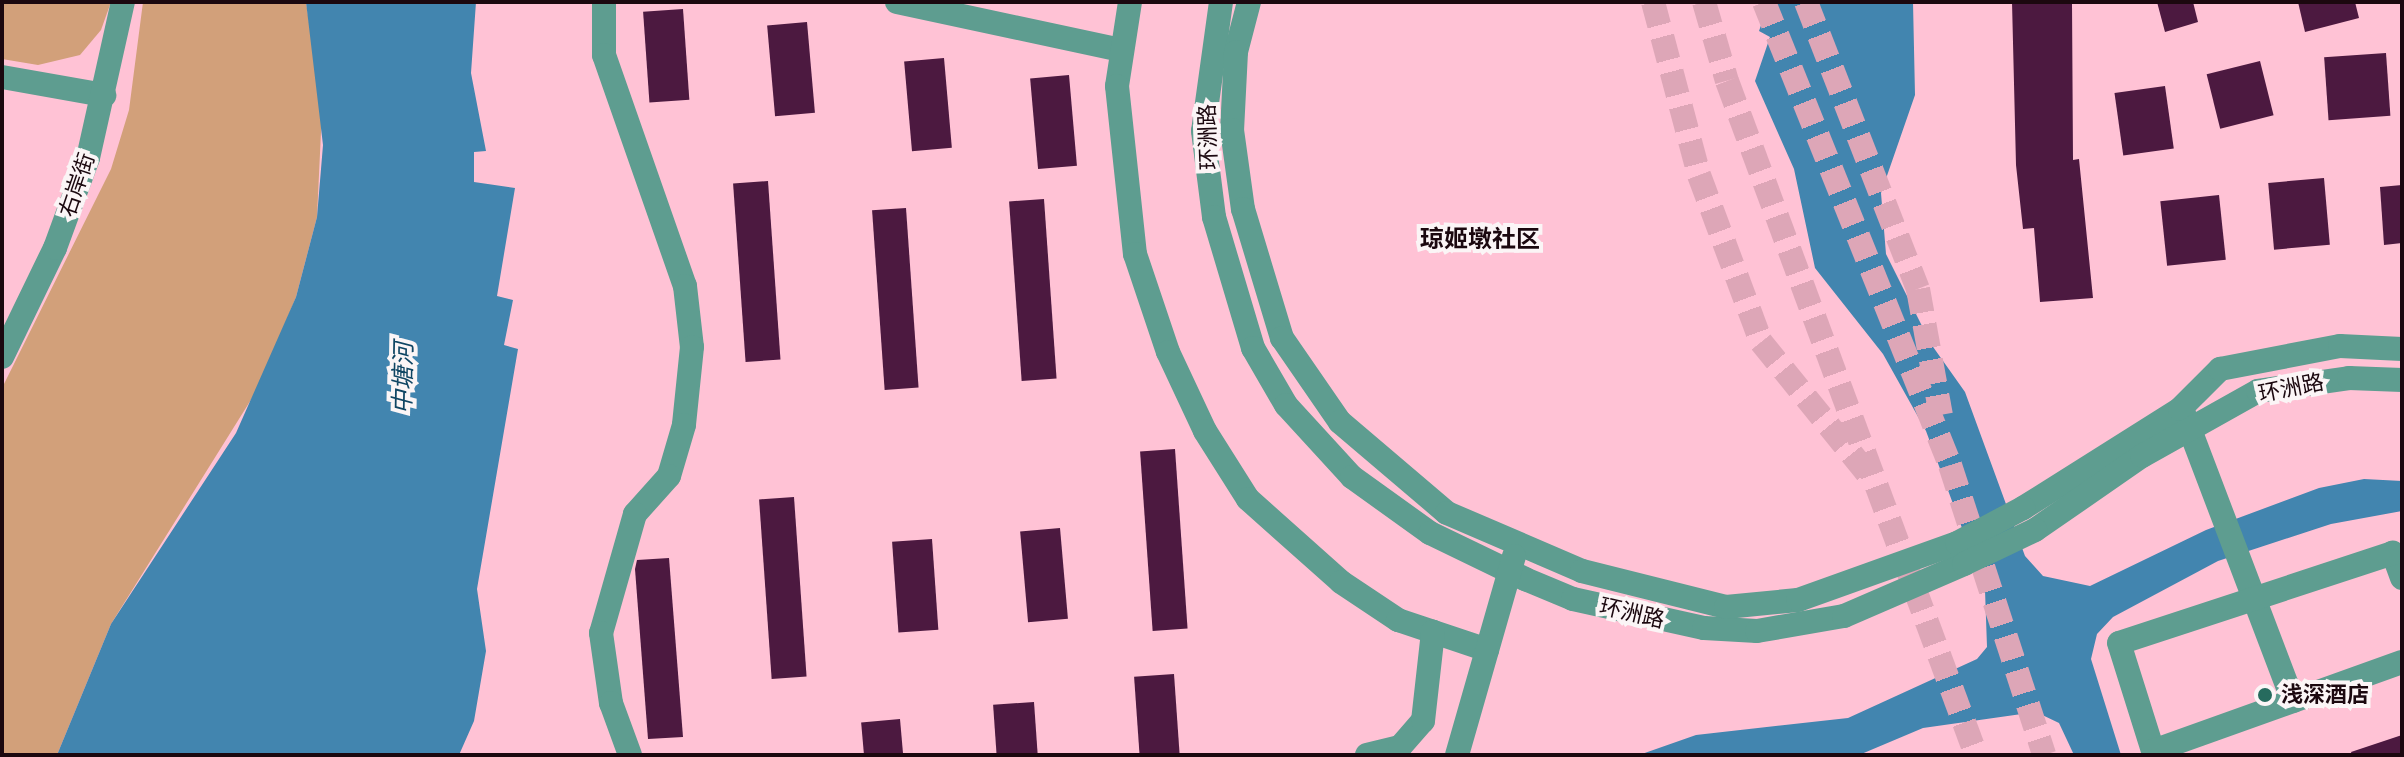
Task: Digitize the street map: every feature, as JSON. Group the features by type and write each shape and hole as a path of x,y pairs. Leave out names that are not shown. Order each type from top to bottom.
{"street":[{"name":"右岸街","path":"2,357 55,248 104,95 123,2"},
{"path":"604,2 604,55 685,286 692,347 684,425 669,476 635,514 601,633 611,703 630,755"},
{"path":"897,2 1121,50"},
{"path":"1130,2 1121,50 1122,168 1135,254 1168,352 1205,431 1248,499 1311,557 1398,620 1487,650"},
{"name":"环洲路","path":"1221,2 1203,131 1214,217 1253,348 1286,405 1352,477 1430,533 1573,599 1652,619 1757,631 1844,616 1961,553 2023,508 2186,418 2258,391 2349,378 2402,380"},
{"name":"环洲路","path":"1249,2 1236,52 1232,130 1243,209 1282,338 1307,381 1370,452 1447,513 1582,571 1726,607 1822,594 2035,530 2186,418 2220,369 2340,346 2402,349"},
{"path":"2,77 104,95"},
{"path":"2186,418 2293,701"},
{"path":"1457,755 1518,542"},
{"path":"2402,578 2393,553 2119,643 2153,751 2402,662"},
{"path":"1367,755 1400,747 1423,721 1433,632"}],"shaded area":[{"path":"2,2 111,2 101,30 80,55 38,65 2,59"},
{"path":"143,2 306,2 322,111 317,217 296,297 259,387 111,624 57,755 2,755 2,388 111,169 129,110"}],"water":[{"name":"中塘河","path":"306,2 476,2 471,73 486,151 474,152 474,182 515,188 497,296 513,300 504,345 518,349 477,589 486,651 474,721 459,755 57,755 111,624 236,433 296,297 317,217 323,145"},
{"path":"1769,2 1913,2 1915,95 1881,193 1886,254 1931,344 1965,392 2025,556 2043,576 2090,586 2206,530 2319,488 2364,479 2402,481 2402,511 2331,524 2218,561 2113,617 2097,634 2091,659 2121,755 2074,755 2059,723 2036,712 1923,728 1859,755 1639,755 1696,735 1848,718 1977,659 1987,647 1985,590 1926,431 1883,354 1815,268 1794,169 1755,81 1770,37 1759,31"}],"building":[{"path":"2012,2 2072,2 2073,160 2079,159 2093,298 2040,302 2034,228 2023,229 2016,165"},
{"path":"2157,2 2193,2 2198,22 2165,32"},
{"path":"2298,2 2355,2 2359,18 2305,32"},
{"path":"683,9 689,100 649,103 643,12"},
{"path":"807,22 815,113 775,116 767,25"},
{"path":"2386,53 2390,116 2329,120 2324,57"},
{"path":"944,58 952,148 912,151 904,61"},
{"path":"2260,61 2274,115 2220,129 2207,74"},
{"path":"1069,75 1077,166 1038,169 1030,78"},
{"path":"2165,86 2174,148 2123,155 2114,93"},
{"path":"2324,178 2330,245 2274,250 2268,183"},
{"path":"768,181 780,360 746,362 733,183"},
{"path":"2402,185 2402,243 2384,245 2380,187"},
{"path":"2219,195 2226,260 2167,266 2160,201"},
{"path":"1044,199 1057,379 1022,381 1009,201"},
{"path":"906,208 919,388 885,390 872,210"},
{"path":"1175,449 1188,629 1153,631 1140,451"},
{"path":"794,497 807,677 772,679 759,499"},
{"path":"1060,528 1068,619 1028,622 1020,531"},
{"path":"932,539 938,630 898,633 892,542"},
{"path":"669,558 683,737 648,739 635,569 637,560"},
{"path":"1174,674 1180,755 1140,755 1134,677"},
{"path":"1034,702 1038,755 997,755 993,705"},
{"path":"900,719 903,755 864,755 861,722"},
{"path":"2402,735 2402,755 2352,755 2351,752"}],"tunnel":[{"path":"1653,2 1699,175 1761,342 1867,473"},
{"path":"1704,2 1727,81 1976,755"},
{"path":"1764,2 1950,465 2044,755"},
{"path":"1806,2 1918,289 1941,415"}],"place":[{"name":"浅深酒店","path":"2265,695"}],"district":[{"name":"琼姬墩社区","path":"1480,239"}]}
